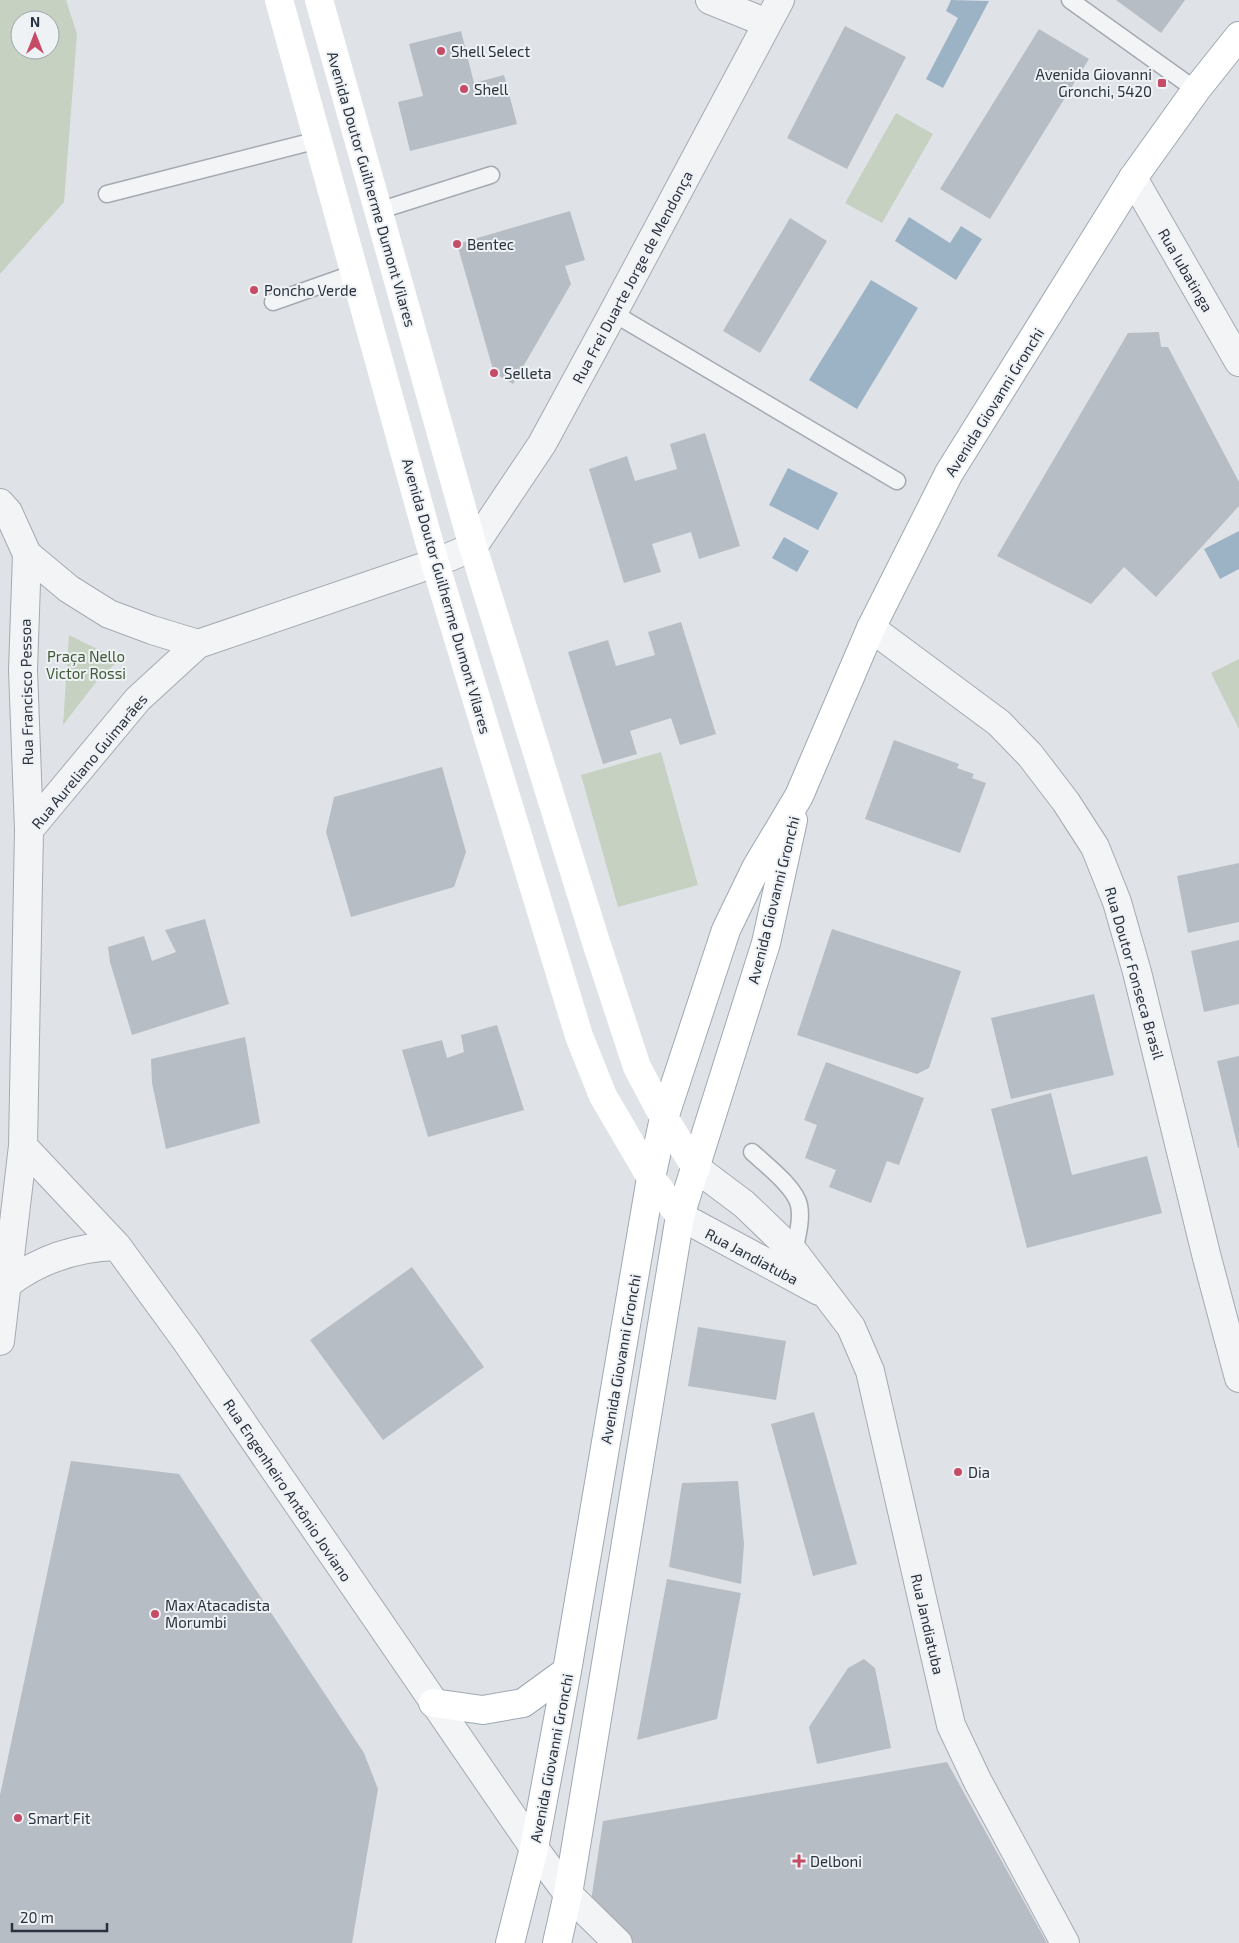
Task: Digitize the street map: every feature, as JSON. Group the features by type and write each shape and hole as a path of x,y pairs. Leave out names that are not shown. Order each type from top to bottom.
{"main road":[{"name":"Avenida Doutor Guilherme Dumont Vilares","path":"279,0 435,563 579,1036 603,1096 651,1178 680,1216"},
{"name":"Avenida Doutor Guilherme Dumont Vilares","path":"319,0 473,547 592,930 637,1067 664,1118 696,1168"},
{"name":"Avenida Giovanni Gronchi","path":"510,1943 534,1848 567,1671 651,1178 664,1118 726,930 756,868 799,796 871,628 949,473 1133,178 1196,90 1239,36"},
{"name":"Avenida Giovanni Gronchi","path":"557,1943 568,1894 680,1216 766,943 799,796"},
{"path":"433,1703 483,1710 523,1702 567,1671"}],"street":[{"path":"710,0 767,23"},
{"name":"Rua Frei Duarte Jorge de Mendonça","path":"473,547 542,444 614,313 780,0"},
{"name":"Rua Iubatinga","path":"1133,178 1239,362"},
{"name":"Rua Francisco Pessoa","path":"0,503 8,512 26,554 23,670 30,830"},
{"name":"Rua Aureliano Guimarães","path":"0,1341 23,1146 30,830 138,699 198,644 435,563 473,547"},
{"name":"Rua Francisco Pessoa","path":"26,554 69,589 109,614 198,644"},
{"name":"Rua Doutor Fonseca Brasil","path":"871,628 999,723 1036,762 1066,802 1095,847 1117,902 1137,972 1207,1258 1239,1378"},
{"name":"Rua Engenheiro Antônio Joviano","path":"23,1146 117,1246 193,1350 534,1848 568,1894 618,1943"},
{"name":"Rua Jandiatuba","path":"696,1168 744,1204 794,1252 851,1327 870,1370 951,1725 977,1780 1064,1943"},
{"name":"Rua Jandiatuba","path":"680,1216 825,1294"},
{"path":"6,1284 41,1262 60,1255 98,1247 117,1246"}],"lane":[{"path":"1070,0 1196,90"},
{"path":"107,194 318,140"},
{"path":"378,211 491,175"},
{"path":"273,302 355,274"},
{"path":"614,313 897,481"},
{"path":"752,1152 789,1187 799,1204 800,1220 794,1252"}],"green space":[{"path":"0,0 66,0 77,34 64,202 0,274"},
{"path":"896,113 933,134 882,223 845,203"},
{"name":"Praça Nello Victor Rossi","path":"69,635 119,660 97,681 63,725"},
{"path":"1239,659 1239,729 1211,673"},
{"path":"661,752 698,885 618,907 581,775"}],"water":[{"path":"951,0 989,1 943,88 926,79 958,18 946,11"},
{"path":"909,217 950,243 961,226 982,239 956,280 895,241"},
{"path":"871,280 918,308 857,409 809,380"},
{"path":"788,468 838,493 818,530 769,505"},
{"path":"1239,531 1239,569 1220,579 1204,549"},
{"path":"784,537 809,551 797,572 772,558"}],"building":[{"path":"1116,0 1185,0 1161,33"},
{"path":"845,26 906,57 847,169 787,138"},
{"path":"1039,29 1089,59 990,219 940,189"},
{"name":"Shell","path":"461,31 474,83 504,75 517,124 410,151 398,102 423,96 409,44"},
{"path":"570,211 585,260 565,266 571,284 513,384 494,373 457,244"},
{"path":"790,218 827,241 760,353 723,331"},
{"path":"1159,332 1161,347 1168,347 1239,482 1239,506 1156,597 1124,567 1091,604 997,556 1128,333"},
{"path":"705,433 740,546 699,559 691,532 652,544 661,572 624,583 589,469 627,456 635,481 677,469 670,444"},
{"path":"681,622 716,734 680,745 671,718 630,731 637,754 603,764 568,652 608,640 616,666 655,655 648,632"},
{"path":"894,740 959,764 957,768 974,774 972,778 986,783 960,853 865,819"},
{"path":"442,767 466,852 454,887 351,917 326,832 334,797"},
{"path":"1239,863 1239,922 1188,933 1177,876"},
{"path":"205,919 229,1004 132,1035 110,962 108,947 144,936 152,961 176,952 165,930"},
{"path":"832,929 961,971 929,1068 917,1074 797,1035"},
{"path":"1239,940 1239,1004 1204,1012 1191,951"},
{"path":"1094,994 1114,1075 1011,1099 991,1018"},
{"path":"497,1025 524,1110 428,1137 402,1050 442,1040 447,1058 464,1052 461,1035"},
{"path":"245,1037 260,1123 166,1149 152,1083 151,1059"},
{"path":"1239,1056 1239,1148 1238,1148 1217,1061"},
{"path":"826,1062 924,1098 899,1165 887,1161 871,1203 829,1187 836,1170 805,1158 817,1125 804,1120"},
{"path":"1051,1093 1072,1175 1147,1156 1162,1213 1027,1248 991,1109"},
{"path":"412,1267 484,1367 383,1440 310,1340"},
{"path":"698,1327 786,1341 776,1400 688,1386"},
{"path":"814,1412 857,1564 813,1576 771,1424"},
{"name":"Max Atacadista Morumbi","path":"71,1461 179,1474 364,1753 378,1789 352,1943 0,1943 0,1795"},
{"path":"738,1481 744,1544 741,1584 669,1567 682,1483"},
{"path":"667,1579 741,1593 717,1719 637,1740"},
{"path":"864,1659 875,1668 891,1748 817,1764 809,1727 848,1668"},
{"name":"Delboni","path":"947,1762 1047,1943 634,1943 591,1901 603,1821"}],"place":[{"name":"Shell Select","path":"441,51"},
{"name":"Avenida Giovanni Gronchi, 5420","path":"1162,83"},
{"name":"Shell","path":"464,89"},
{"name":"Bentec","path":"457,244"},
{"name":"Poncho Verde","path":"254,290"},
{"name":"Selleta","path":"494,373"},
{"name":"Dia","path":"958,1472"},
{"name":"Max Atacadista Morumbi","path":"155,1614"},
{"name":"Smart Fit","path":"18,1818"},
{"name":"Delboni","path":"799,1861"}]}
